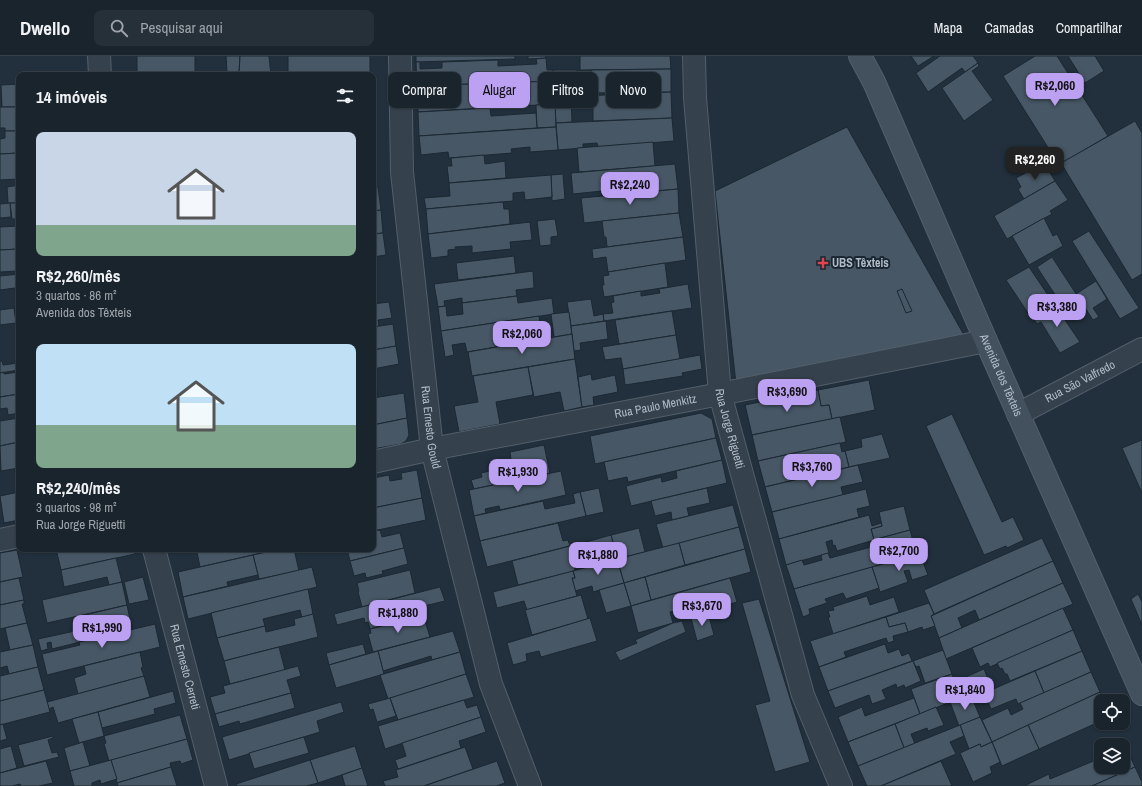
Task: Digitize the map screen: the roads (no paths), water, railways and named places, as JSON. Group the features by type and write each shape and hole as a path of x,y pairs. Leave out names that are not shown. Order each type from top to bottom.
{"main road":[{"name":"Avenida dos Têxteis","path":"860,56 874,82 986,341 1142,694"}],"street":[{"path":"99,56 100,72"},
{"name":"Rua Ernesto Gould","path":"400,56 402,172 432,449 491,684 530,786"},
{"name":"Rua Jorge Riguetti","path":"694,56 694,98 720,394 803,695 841,786"},
{"name":"Rua Paulo Menkitz","path":"376,461 432,449 986,341"},
{"name":"Rua São Valfredo","path":"1018,414 1142,349"},
{"path":"0,540 16,537"},
{"name":"Rua Ernesto Cerreti","path":"155,552 216,786"}],"place":[{"name":"UBS Têxteis","path":"823,263"}]}
